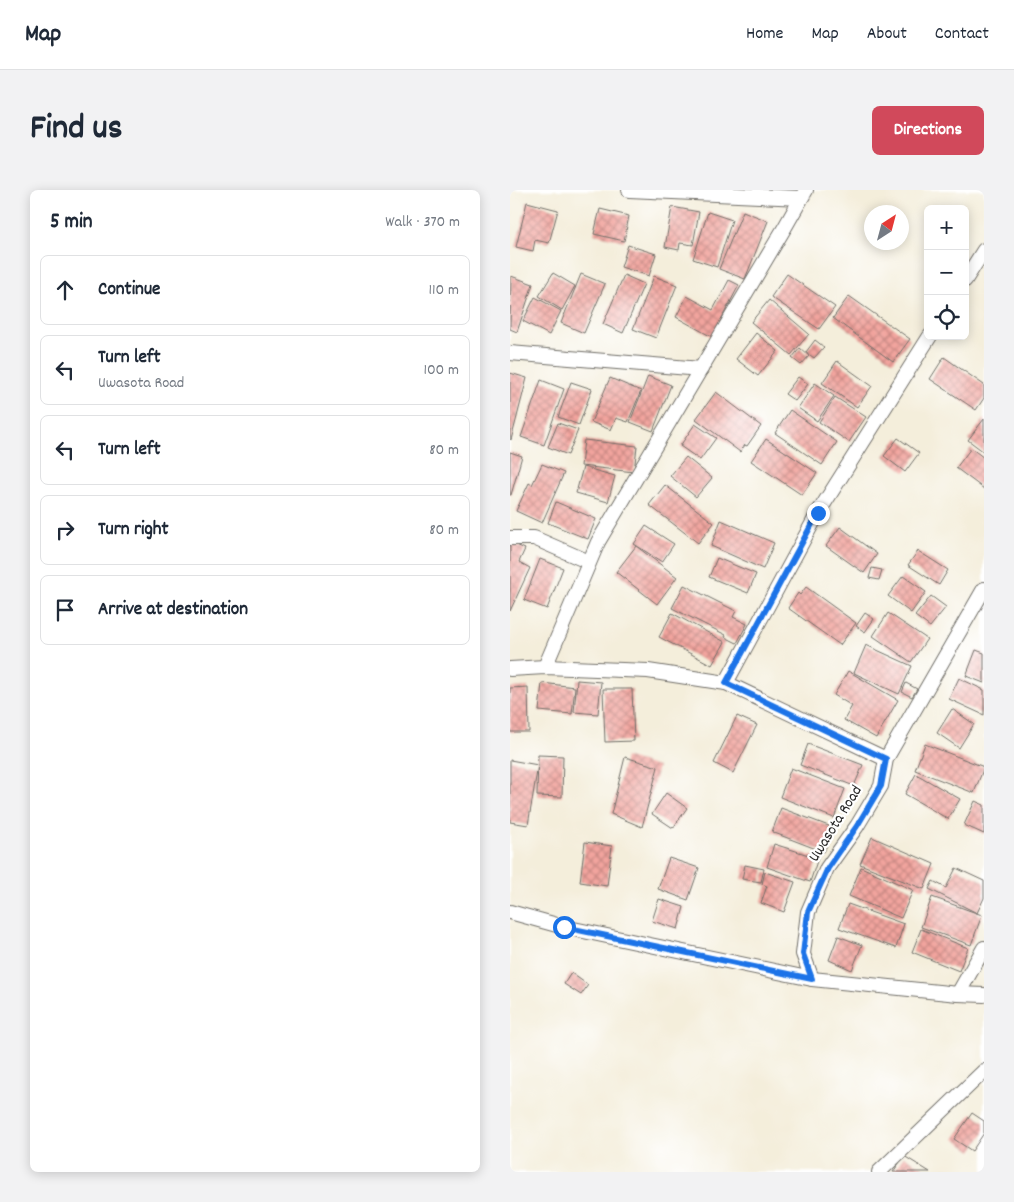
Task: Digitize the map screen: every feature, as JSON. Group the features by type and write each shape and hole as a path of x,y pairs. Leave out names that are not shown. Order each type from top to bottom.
{"street":[{"path":"545,667 598,542 803,194 629,190"},
{"path":"969,274 984,250"},
{"path":"726,683 818,513 927,340"},
{"path":"510,353 701,369"},
{"path":"510,538 534,538 589,562"},
{"name":"Uwasota Road","path":"812,979 803,954 808,912 828,868 857,826 881,786 886,759 984,589"},
{"path":"510,669 545,667 648,671 726,683 886,759"},
{"path":"510,912 564,927 812,979 984,995"},
{"path":"958,994 984,948"},
{"path":"879,1172 984,1071"}],"building":[{"path":"527,202 558,210 549,243 535,240 533,251 516,247"},
{"path":"672,207 699,212 693,245 680,243 679,250 665,247"},
{"path":"600,209 629,216 624,241 594,234"},
{"path":"743,211 768,221 745,279 719,269"},
{"path":"708,212 732,220 717,267 693,259"},
{"path":"628,245 656,254 649,276 621,267"},
{"path":"553,273 575,286 562,310 539,296"},
{"path":"581,274 605,284 584,333 561,323"},
{"path":"787,274 835,307 819,329 771,297"},
{"path":"624,275 644,284 623,333 603,324"},
{"path":"511,276 533,284 517,332 510,329"},
{"path":"654,276 677,285 656,338 633,329"},
{"path":"729,280 739,285 712,337 676,317 687,296 713,310"},
{"path":"849,296 910,339 893,362 833,318"},
{"path":"535,297 561,311 549,335 523,321"},
{"path":"769,300 809,334 791,355 751,322"},
{"path":"756,333 778,351 758,376 736,359"},
{"path":"815,340 824,347 814,358 806,352"},
{"path":"800,348 809,356 801,365 792,358"},
{"path":"944,357 984,385 984,398 976,410 930,379"},
{"path":"837,361 872,386 857,407 822,383"},
{"path":"510,373 527,378 511,440 510,439"},
{"path":"648,376 671,385 653,431 630,422"},
{"path":"798,377 808,384 795,401 785,394"},
{"path":"610,378 641,391 628,422 616,418 611,430 591,422"},
{"path":"541,380 564,389 544,445 521,437"},
{"path":"571,382 592,389 579,425 558,417"},
{"path":"815,383 834,396 817,421 798,408"},
{"path":"716,392 761,426 747,446 745,445 740,452 696,419"},
{"path":"835,397 866,417 849,442 819,422"},
{"path":"790,410 837,442 822,465 775,433"},
{"path":"984,419 984,452 968,440"},
{"path":"558,423 578,430 568,455 548,447"},
{"path":"695,424 716,438 700,460 680,446"},
{"path":"898,438 919,453 905,472 884,456"},
{"path":"766,439 817,473 802,495 751,461"},
{"path":"584,440 637,446 634,472 581,466"},
{"path":"971,448 984,458 984,489 956,468"},
{"path":"510,452 522,456 511,495 510,495"},
{"path":"686,457 712,478 696,497 670,476"},
{"path":"542,464 564,473 542,523 516,511 529,483 532,485"},
{"path":"583,467 615,476 608,502 576,493"},
{"path":"665,485 714,523 698,543 649,505"},
{"path":"556,502 596,519 588,539 548,523"},
{"path":"721,520 774,543 763,569 711,546"},
{"path":"646,526 674,544 662,562 634,544"},
{"path":"840,527 877,554 864,573 826,546"},
{"path":"510,542 525,549 519,562 530,568 510,611"},
{"path":"636,546 677,577 657,604 616,572"},
{"path":"918,551 948,570 939,585 908,565"},
{"path":"717,558 756,574 748,593 709,577"},
{"path":"540,559 563,568 547,609 524,600"},
{"path":"872,568 882,570 879,580 869,578"},
{"path":"903,576 926,592 911,613 888,596"},
{"path":"684,585 736,611 733,617 747,624 737,643 725,637 726,635 672,608"},
{"path":"806,587 856,623 840,645 788,608 798,593 800,595"},
{"path":"931,596 946,607 930,627 915,616"},
{"path":"672,613 725,642 712,665 659,637"},
{"path":"865,613 874,619 865,632 856,626"},
{"path":"888,613 927,639 911,662 873,636"},
{"path":"866,645 912,666 899,694 854,673"},
{"path":"976,650 984,653 984,683 966,676"},
{"path":"848,671 898,700 876,738 844,720 852,706 834,695"},
{"path":"959,678 984,690 984,715 949,699"},
{"path":"577,680 601,682 598,714 574,712"},
{"path":"542,683 575,687 572,714 539,711"},
{"path":"906,683 917,689 912,697 902,692"},
{"path":"528,687 529,732 510,732 510,688"},
{"path":"603,689 632,689 634,741 605,742"},
{"path":"952,709 974,724 959,748 937,733"},
{"path":"737,716 757,725 733,773 714,763"},
{"path":"808,744 863,765 854,786 800,765"},
{"path":"925,744 984,767 974,793 915,770"},
{"path":"538,755 563,756 562,797 537,796"},
{"path":"625,757 658,767 642,827 611,814"},
{"path":"510,760 538,765 528,825 510,822"},
{"path":"791,768 845,789 834,818 780,797"},
{"path":"916,774 960,799 948,819 905,794"},
{"path":"666,793 687,808 673,828 652,814"},
{"path":"975,801 984,805 984,834 964,825"},
{"path":"781,808 834,828 824,852 772,832"},
{"path":"872,837 934,864 924,889 860,864"},
{"path":"585,842 612,846 607,886 580,882"},
{"path":"774,844 818,858 810,882 767,867"},
{"path":"669,858 699,868 688,900 658,889"},
{"path":"745,865 764,869 761,882 742,879"},
{"path":"861,867 913,890 901,918 849,896"},
{"path":"956,868 984,881 984,898 977,913 929,889 933,881 946,888"},
{"path":"765,872 795,882 784,912 761,903 767,886 762,884"},
{"path":"932,897 982,915 971,945 921,927"},
{"path":"659,899 684,907 678,929 652,921"},
{"path":"848,904 904,924 896,948 839,928"},
{"path":"921,929 968,948 959,971 912,952"},
{"path":"838,936 862,945 852,970 829,960"},
{"path":"571,973 588,985 581,995 564,984"},
{"path":"972,1113 984,1121 984,1133 972,1151 954,1139"},
{"path":"904,1156 930,1172 893,1172"}],"route":[{"path":"564,927 812,979 803,954 808,912 828,868 857,826 881,786 886,759 726,683 818,513"}]}
